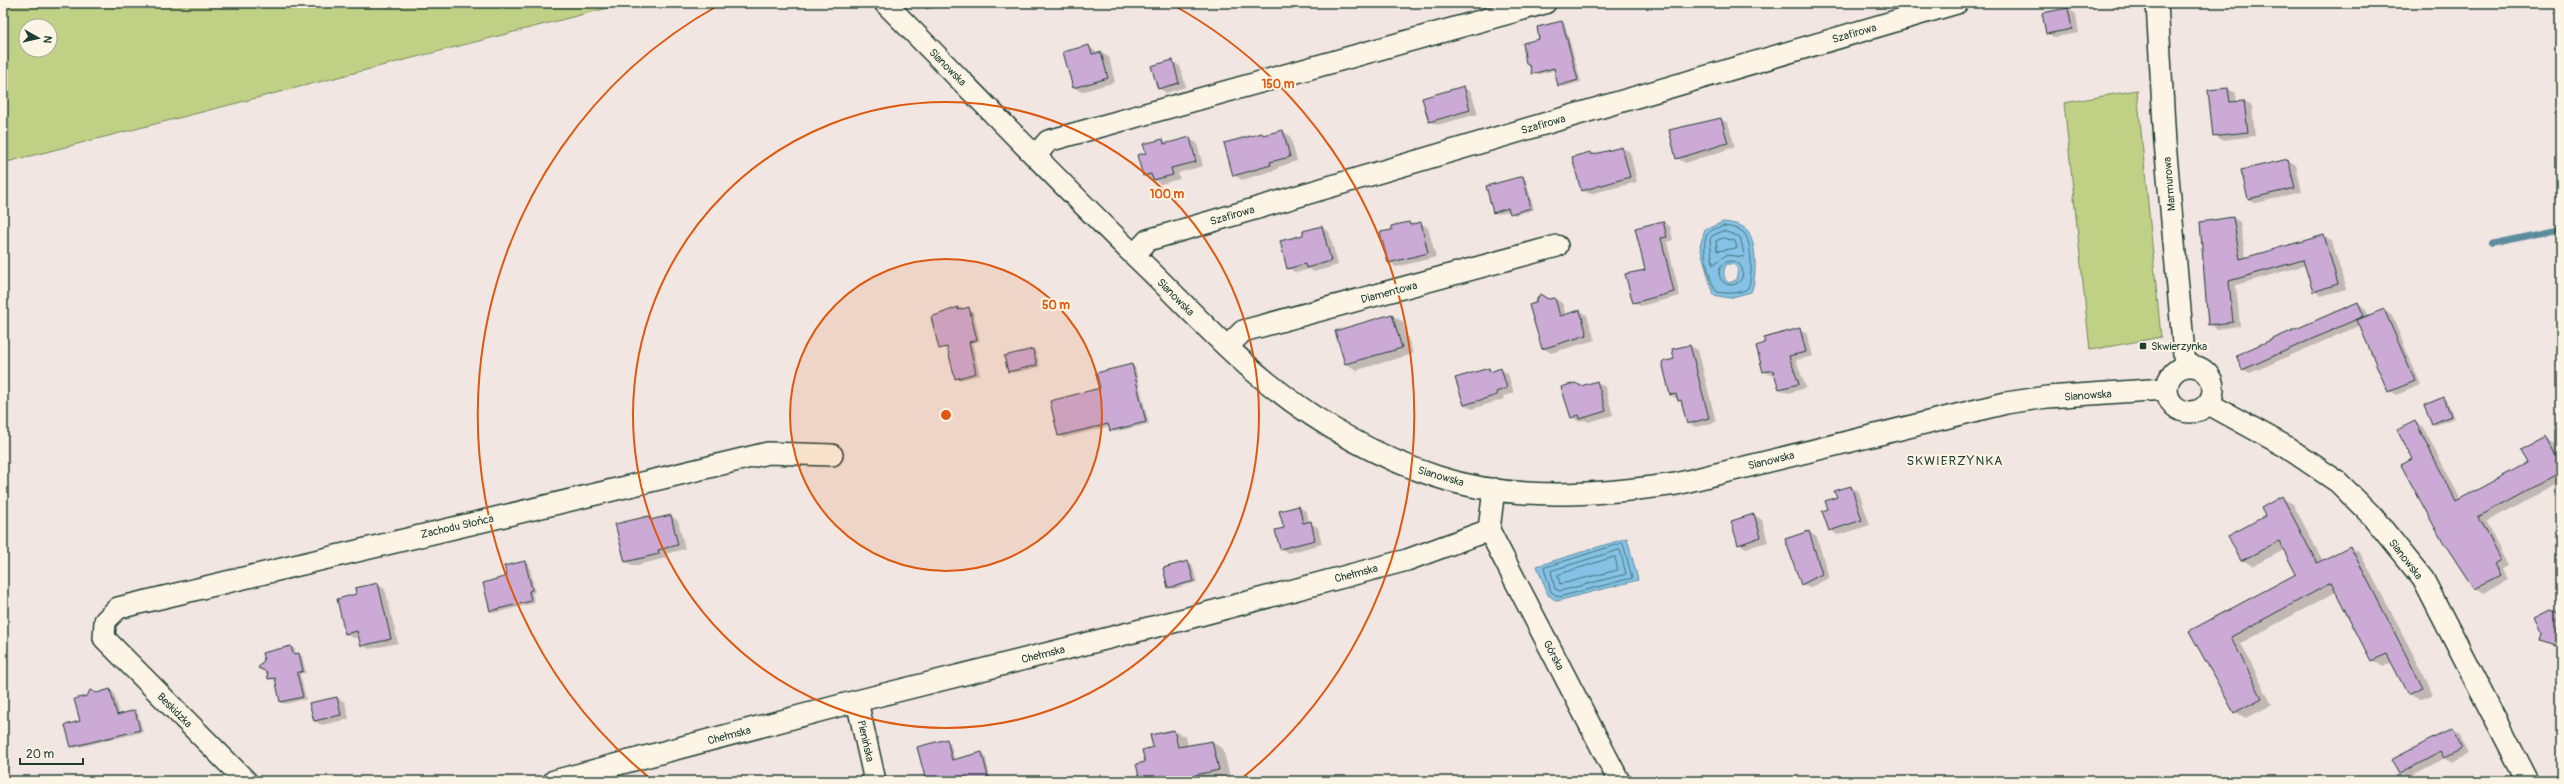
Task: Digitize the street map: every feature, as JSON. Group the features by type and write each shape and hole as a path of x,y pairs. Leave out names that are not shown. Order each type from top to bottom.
{"street":[{"name":"Sianowska","path":"885,3 1134,255 1227,347 1268,383 1325,424 1381,456 1441,478 1494,490 1569,495 1653,487 1676,484 2006,403 2047,397 2165,389"},
{"path":"1036,155 1048,141 1545,3"},
{"name":"Szafirowa","path":"1134,255 1148,240 1957,3"},
{"name":"Marmurowa","path":"2157,3 2165,143 2185,366"},
{"name":"Diamentowa","path":"1227,347 1243,331 1557,246"},
{"path":"2185,366 2201,368 2213,380 2214,392 2209,404 2198,412 2183,413 2171,405 2165,389 2172,374 2185,366"},
{"name":"Sianowska","path":"2209,404 2284,446 2332,478 2373,517 2423,579 2527,781"},
{"name":"Zachodu Słońca","path":"104,638 105,621 118,608 768,453 832,456"},
{"path":"1489,530 1494,490"},
{"name":"Chełmska","path":"554,781 628,772 857,701 1177,621 1407,560 1489,530"},
{"name":"Górska","path":"1489,530 1619,781"},
{"name":"Beskidzka","path":"104,638 246,781"},
{"name":"Pienińska","path":"857,701 875,781"}],"green space":[{"path":"3,3 627,3 3,163"},
{"path":"921,3 947,3 926,9"},
{"path":"2137,90 2161,337 2090,350 2064,103"}],"water":[{"path":"1723,222 1739,225 1747,230 1753,242 1755,260 1753,286 1751,292 1729,298 1713,295 1700,246 1705,230","holes":["1727,264 1734,264 1738,270 1736,280 1729,283 1725,279 1724,270"]},
{"path":"1627,538 1638,580 1557,601 1548,595 1537,566"}],"building":[{"path":"2068,8 2072,29 2046,34 2042,13"},
{"path":"1562,21 1578,80 1558,86 1554,68 1532,74 1530,66 1526,64 1523,43 1539,39 1537,27"},
{"path":"1089,45 1092,54 1101,52 1108,78 1073,88 1063,52"},
{"path":"1173,60 1179,83 1158,89 1151,66"},
{"path":"1464,86 1470,110 1429,122 1422,98"},
{"path":"2228,88 2230,102 2244,101 2248,132 2213,136 2208,90"},
{"path":"1721,118 1728,143 1676,159 1669,130"},
{"path":"1283,130 1290,157 1270,162 1271,165 1233,176 1224,143 1262,133 1263,135"},
{"path":"1190,137 1196,162 1171,168 1173,175 1153,180 1151,174 1143,176 1137,155 1146,153 1143,144 1163,139 1164,144"},
{"path":"1622,147 1630,177 1581,191 1572,157 1590,152 1591,155"},
{"path":"2288,159 2295,188 2248,199 2241,170"},
{"path":"1523,176 1531,208 1510,214 1508,208 1493,213 1486,186"},
{"path":"2233,217 2240,259 2324,235 2338,284 2313,292 2303,260 2229,281 2233,322 2208,325 2200,222"},
{"path":"1663,221 1667,237 1661,238 1674,292 1633,303 1625,274 1645,270 1635,228"},
{"path":"1409,222 1410,225 1421,222 1428,253 1388,263 1380,232 1392,230 1391,226"},
{"path":"1322,226 1331,261 1306,268 1305,264 1287,269 1280,241 1303,235 1303,231"},
{"path":"1540,294 1548,299 1555,298 1560,316 1580,310 1587,335 1542,349 1529,305 1535,303"},
{"path":"2358,302 2364,316 2242,370 2236,355"},
{"path":"958,307 958,310 969,307 977,340 969,342 976,373 955,379 947,347 939,349 931,317"},
{"path":"2384,309 2415,381 2388,392 2357,320"},
{"path":"1392,314 1402,348 1345,364 1335,331"},
{"path":"1800,328 1806,352 1789,356 1799,384 1779,389 1773,370 1763,372 1756,346 1765,343 1764,338"},
{"path":"1690,345 1709,418 1687,424 1681,400 1678,401 1676,394 1670,395 1662,362 1674,359 1672,349"},
{"path":"1033,349 1037,365 1008,372 1004,356"},
{"path":"1132,364 1146,422 1110,431 1108,424 1058,436 1050,401 1100,388 1096,373"},
{"path":"1489,368 1490,372 1501,368 1507,388 1496,392 1497,395 1464,405 1455,378"},
{"path":"1597,381 1606,411 1580,419 1579,415 1571,418 1561,387 1575,383 1581,386"},
{"path":"2444,397 2451,416 2432,424 2424,405"},
{"path":"2415,421 2456,501 2527,463 2520,451 2546,437 2561,465 2561,472 2478,517 2500,560 2494,564 2500,575 2474,589 2440,537 2401,465 2412,459 2397,430"},
{"path":"1851,486 1862,520 1829,531 1822,511 1828,509 1825,501 1837,497 1834,491"},
{"path":"2282,496 2317,563 2350,546 2423,688 2408,695 2387,654 2371,661 2331,583 2231,637 2262,698 2234,713 2189,631 2296,574 2279,541 2241,561 2228,536 2265,516 2261,508"},
{"path":"1299,506 1303,523 1311,521 1315,540 1280,549 1275,530 1284,528 1279,511"},
{"path":"1754,514 1761,537 1738,545 1731,521"},
{"path":"671,515 678,545 658,550 659,554 625,562 615,524 649,516 650,520"},
{"path":"1809,531 1822,574 1801,585 1785,539"},
{"path":"525,561 532,590 529,591 531,601 490,611 483,583 507,576 504,566"},
{"path":"1188,561 1194,581 1168,588 1163,568"},
{"path":"378,583 391,639 361,646 357,631 345,634 337,599 356,594 355,588"},
{"path":"2551,609 2561,612 2561,647 2540,640 2542,632 2535,617"},
{"path":"291,646 293,654 299,653 303,671 297,673 303,697 280,702 275,678 268,679 267,672 258,668 264,660 262,653"},
{"path":"110,689 117,715 135,710 140,730 71,747 65,725 80,721 74,699 87,696 90,690 97,693"},
{"path":"337,697 341,715 314,721 309,703"},
{"path":"2451,729 2462,749 2444,758 2441,752 2399,774 2391,760"},
{"path":"1174,730 1178,747 1212,741 1219,770 1195,775 1196,781 1149,781 1149,778 1140,780 1136,764 1145,762 1142,750 1153,747 1150,735"},
{"path":"947,739 952,760 982,752 989,781 926,781 917,747"}],"waterway":[{"path":"2491,244 2561,229"}],"place":[{"name":"Skwierzynka","path":"2143,346"}],"district":[{"name":"SKWIERZYNKA","path":"1955,460"}]}
